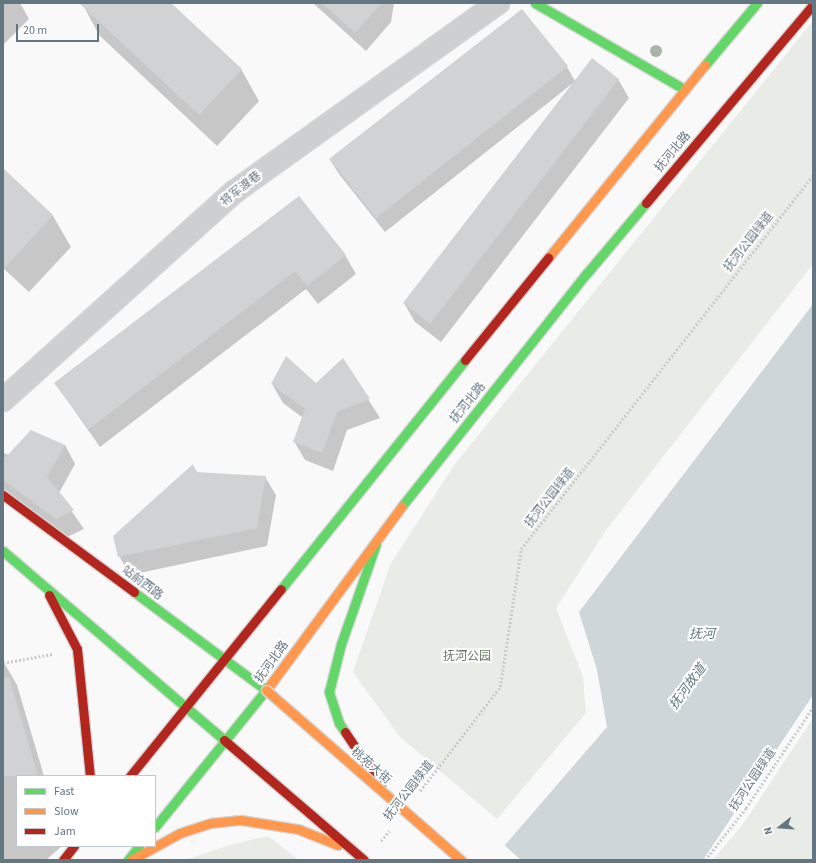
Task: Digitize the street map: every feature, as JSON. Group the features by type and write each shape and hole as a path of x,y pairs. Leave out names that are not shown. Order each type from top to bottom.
{"main road":[{"path":"535,3 684,89"},
{"path":"131,775 684,89 757,3"},
{"name":"抚河北路","path":"156,826 266,690 379,536 587,273 813,5"},
{"name":"站前西路","path":"3,494 266,690"},
{"path":"379,536 341,644 329,692 339,723 387,795"},
{"path":"3,551 364,860"},
{"path":"44,585 77,649 90,775"},
{"name":"桃苑大街","path":"266,690 461,860"},
{"path":"156,846 180,833 211,824 241,820 298,829 354,852"},
{"path":"63,860 73,847"},
{"path":"128,860 139,847"},
{"path":"131,860 155,847"}],"street":[{"name":"将军渡巷","path":"3,400 234,192 498,3"}],"path":[{"name":"抚河公园绿道","path":"419,792 500,687 521,549 813,175"},
{"path":"3,663 77,649"},
{"name":"抚河公园绿道","path":"705,860 746,808 813,707"},
{"name":"抚河公园绿道","path":"376,848 390,829"}],"green space":[{"name":"抚河公园","path":"813,21 813,264 606,530 556,608 583,677 586,713 497,819 400,737 353,672 391,563 455,464"},
{"path":"813,718 813,860 713,860 744,823"},
{"path":"268,836 299,860 185,860 230,845"}],"water":[{"name":"抚河","path":"813,304 813,695 703,860 492,860 607,727 597,670 579,612"}],"pier":[{"path":"503,844 521,860 490,860"}],"building":[{"path":"79,3 171,3 242,69 199,115"},
{"path":"322,3 382,3 355,33"},
{"path":"522,9 568,66 376,218 329,159"},
{"path":"592,58 619,79 430,324 403,303"},
{"path":"3,168 53,215 3,270"},
{"path":"299,196 346,255 307,286 295,271 89,429 54,383"},
{"path":"286,356 316,383 343,358 370,399 337,412 322,453 293,442 305,409 271,384"},
{"path":"31,430 65,445 47,477 74,510 56,519 3,480 3,460"},
{"path":"193,464 196,472 266,476 257,528 118,557 113,536"},
{"path":"9,677 38,775 3,776 3,678"}],"traffic: fast":[{"path":"535,3 684,89"},
{"path":"705,65 757,3"},
{"path":"402,506 587,273 646,203"},
{"path":"281,589 465,360"},
{"path":"345,732 339,723 329,692 341,644 376,544"},
{"path":"3,551 224,740"},
{"path":"134,592 266,690"},
{"path":"156,826 270,685"},
{"path":"128,860 138,847"}],"traffic: slow":[{"path":"548,258 705,65"},
{"path":"270,685 402,506"},
{"path":"266,690 461,860"},
{"path":"156,846 180,833 211,823 241,820 298,829 338,845"},
{"path":"131,860 155,847"}],"traffic: jam":[{"path":"646,203 813,5"},
{"path":"465,360 548,258"},
{"path":"3,495 134,592"},
{"path":"131,775 281,589"},
{"path":"49,595 77,649 90,775"},
{"path":"345,732 381,786"},
{"path":"224,740 364,860"},
{"path":"63,860 73,847"}],"water label":[{"name":"抚河故道","path":"688,687"}]}
